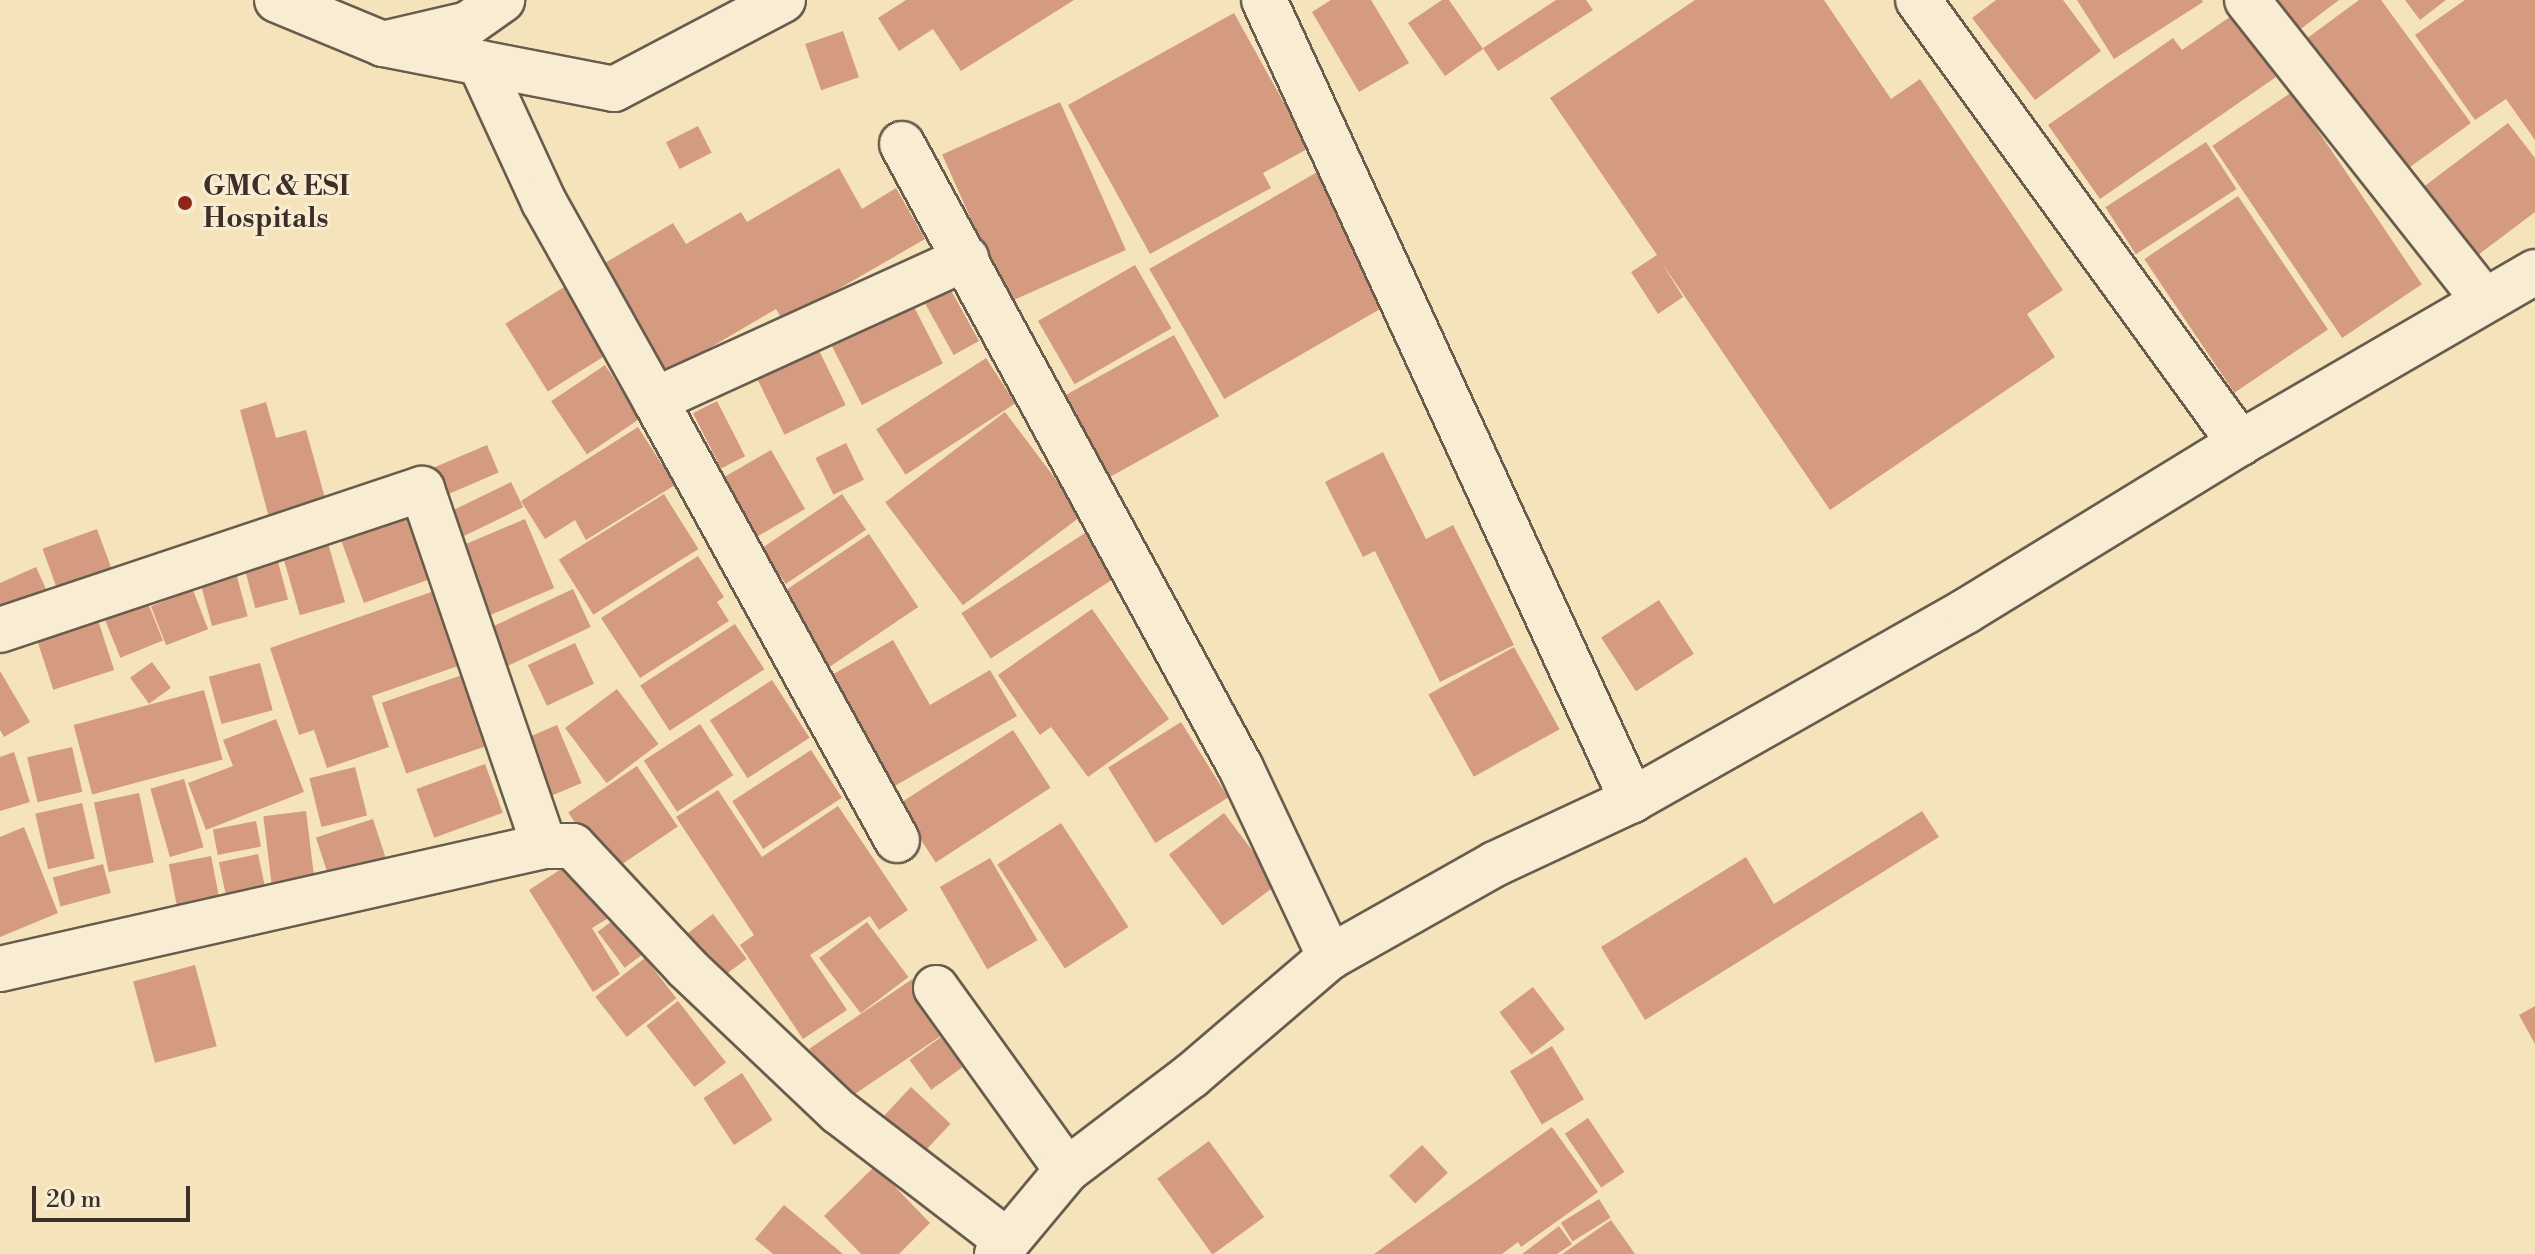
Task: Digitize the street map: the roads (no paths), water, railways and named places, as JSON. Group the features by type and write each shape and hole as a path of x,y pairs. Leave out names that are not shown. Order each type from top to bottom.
{"street":[{"path":"383,44 468,24 502,0"},
{"path":"285,1 383,44 614,89 783,0"},
{"path":"1264,0 1632,800"},
{"path":"1918,0 2240,443"},
{"path":"2247,0 2484,300"},
{"path":"480,63 544,202 897,840"},
{"path":"902,144 1241,768 1330,957"},
{"path":"655,400 966,258"},
{"path":"0,969 544,846 573,846 687,968 839,1112 1002,1247 1067,1170 1191,1076 1330,957 1495,864 1632,800 1966,611 2240,443 2535,272"},
{"path":"0,630 422,489 544,846"},
{"path":"936,988 1067,1170"}],"place":[{"name":"GMC & ESI Hospitals","path":"185,203"}]}
